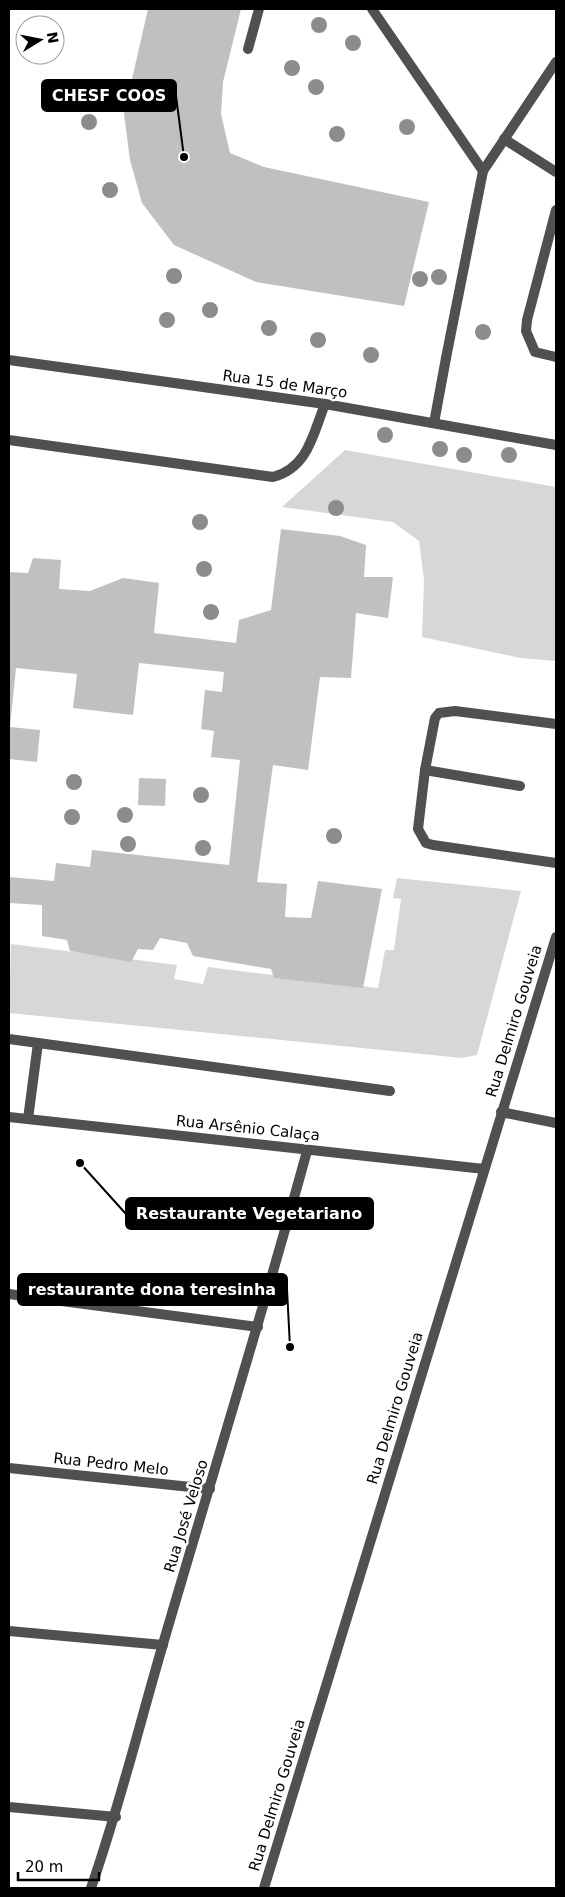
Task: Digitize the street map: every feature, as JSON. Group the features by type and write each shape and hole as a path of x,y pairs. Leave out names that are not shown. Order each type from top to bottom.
{"street":[{"path":"248,49 259,9"},
{"path":"372,9 483,171"},
{"path":"434,423 483,171 556,62"},
{"path":"504,139 556,172"},
{"path":"556,210 526,331 535,352 556,357"},
{"name":"Rua 15 de Março","path":"9,360 325,404 556,445"},
{"path":"9,440 273,477 285,474 296,467 307,450 325,404"},
{"path":"556,724 445,711 439,713 435,718 424,770 418,829 426,843 556,863"},
{"path":"424,770 520,786"},
{"name":"Rua Delmiro Gouveia","path":"264,1888 556,937"},
{"path":"9,1039 390,1091"},
{"path":"28,1119 38,1044"},
{"path":"501,1112 556,1123"},
{"name":"Rua Arsênio Calaça","path":"9,1117 484,1169"},
{"name":"Rua José Veloso","path":"91,1888 116,1817 163,1645 258,1327 307,1151"},
{"path":"9,1294 258,1327"},
{"name":"Rua Pedro Melo","path":"9,1468 210,1489"},
{"path":"9,1631 163,1645"},
{"path":"9,1806 116,1817"}],"shaded area":[{"path":"345,450 556,487 556,661 521,658 422,637 424,580 419,541 393,522 282,507"},
{"path":"397,878 521,891 477,1055 462,1058 9,1013 11,944 177,965 174,979 203,984 208,967 378,988 385,950 394,950 401,899 393,898"}],"building":[{"path":"148,9 241,9 223,82 221,114 230,153 264,167 429,202 404,306 256,282 174,245 142,203 130,160 124,114"},
{"path":"281,529 340,536 366,545 364,577 393,577 388,618 356,613 351,678 320,677 308,770 273,765 257,882 287,884 285,917 311,918 318,881 382,889 363,988 274,978 271,969 193,956 187,943 160,938 153,950 138,949 131,962 70,951 67,940 42,936 42,905 9,903 9,877 54,881 56,863 90,867 92,850 229,865 240,760 211,757 214,731 201,729 205,690 222,692 224,672 139,663 133,715 73,708 77,674 16,668 10,727 40,730 37,762 9,759 9,572 28,573 33,558 61,560 59,589 90,591 123,578 159,583 154,633 236,643 239,620 271,610"},
{"path":"139,778 166,779 165,806 138,805"}],"place":[{"name":"CHESF COOS","path":"184,157"},
{"name":"Restaurante Vegetariano","path":"80,1163"},
{"name":"restaurante dona teresinha","path":"290,1347"}]}
